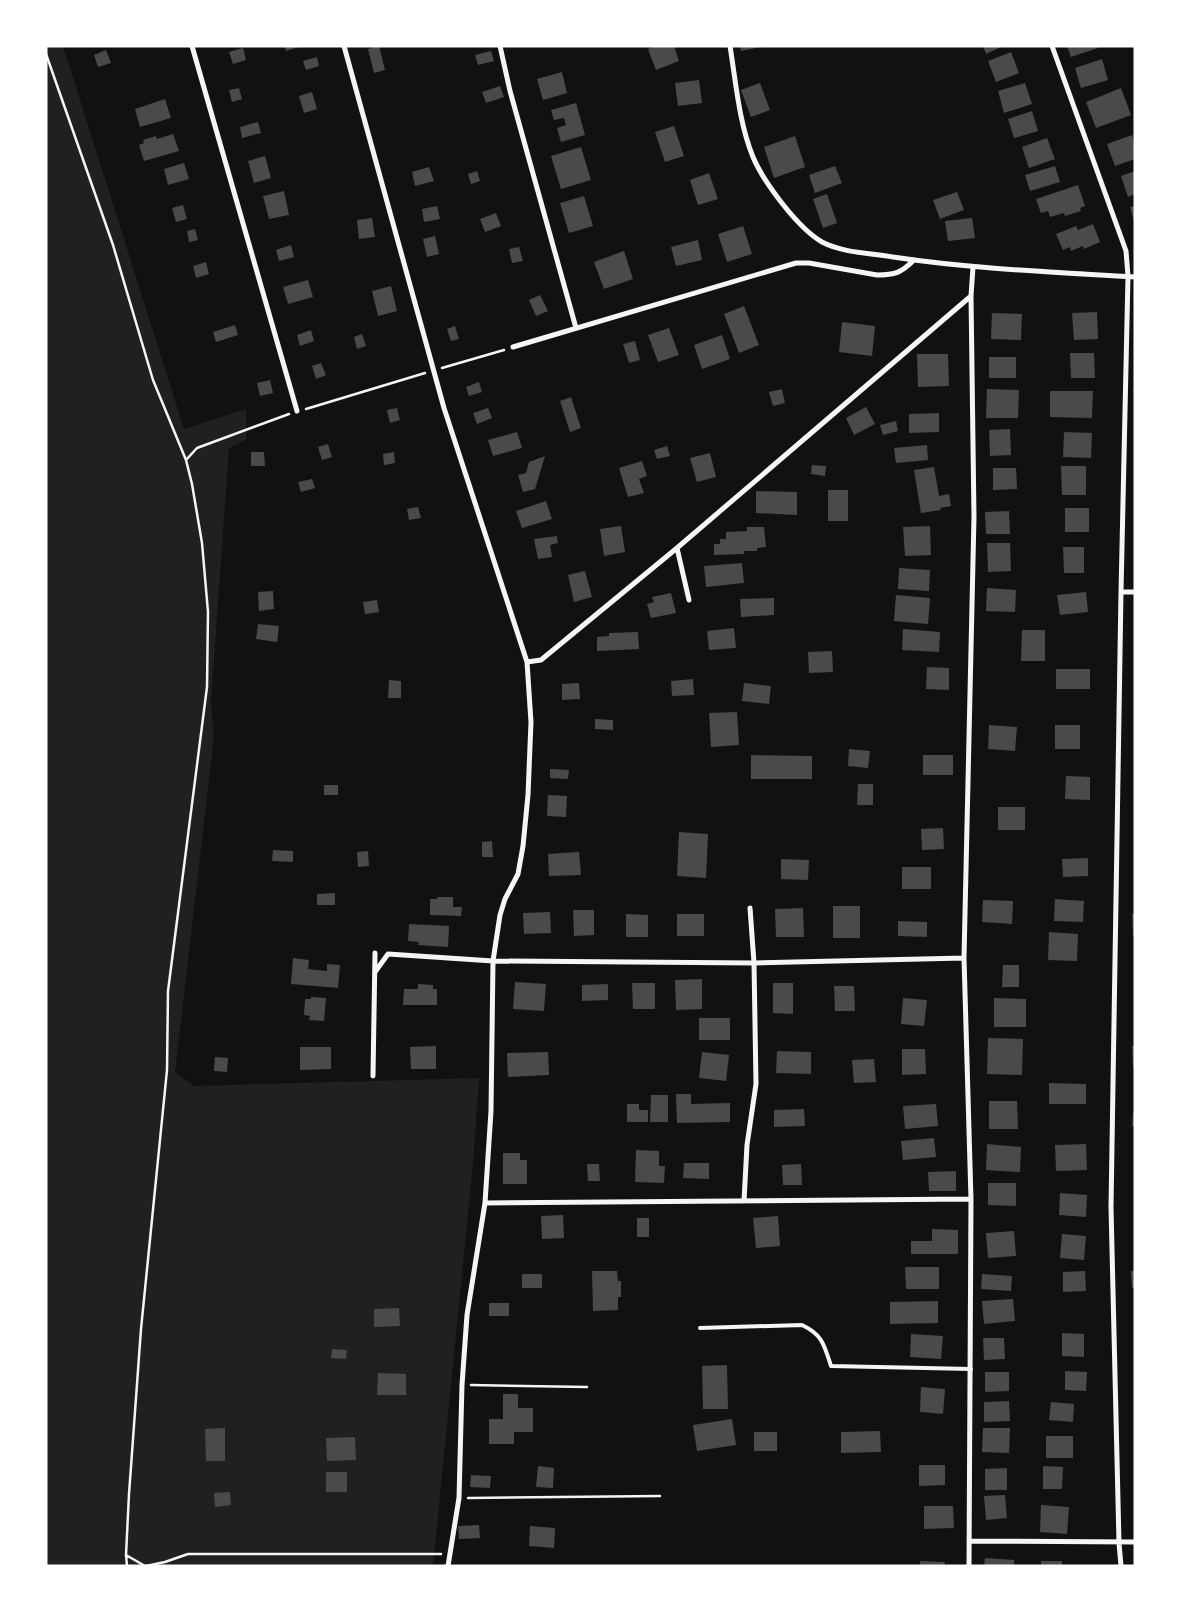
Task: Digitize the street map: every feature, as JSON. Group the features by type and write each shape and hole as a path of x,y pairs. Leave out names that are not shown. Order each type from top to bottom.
{"street":[{"path":"192,46 297,411"},
{"path":"344,46 444,408 527,662 531,722 528,795 518,874 500,915 493,961 491,1111 485,1203 467,1315 462,1385 459,1498 448,1566"},
{"path":"500,46 510,91 576,328"},
{"path":"730,46 744,128 754,159 764,178 796,219 816,238 836,247 914,260 973,267 1135,277"},
{"path":"1052,46 1126,251 1128,276 1111,1207 1119,1543 1122,1566"},
{"path":"513,347 796,263 809,263 876,275 887,275 903,270 914,260"},
{"path":"969,1566 970,1199 964,958 974,517 971,296 973,267"},
{"path":"527,662 540,660 678,548 971,296"},
{"path":"678,548 689,600"},
{"path":"1121,592 1135,592"},
{"path":"744,1201 747,1145 756,1084 754,963 750,908"},
{"path":"372,1076 375,953"},
{"path":"375,972 388,954 493,961 754,963 964,958"},
{"path":"485,1203 970,1199"},
{"path":"969,1541 1135,1542"}],"lane":[{"path":"700,1328 802,1325 814,1330 822,1339 831,1366 971,1369"}],"path":[{"path":"46,54 113,245 153,380 186,460 202,543 207,602 207,687 168,991 167,1070 141,1329 126,1555 127,1566"},
{"path":"186,460 197,448 297,411 513,347"},
{"path":"462,1385 587,1387"},
{"path":"459,1498 660,1496"},
{"path":"126,1555 145,1566 165,1562 188,1554 450,1554"}],"shaded area":[{"path":"46,46 63,46 184,429 246,409 246,440 229,448 211,702 214,737 175,1072 194,1086 479,1078 473,1164 433,1566 46,1566"}],"building":[{"path":"285,46 299,46 299,47 286,51"},
{"path":"379,46 385,70 374,73 368,49"},
{"path":"655,46 674,46 679,61 656,70 648,49"},
{"path":"740,46 761,46 761,47 741,51"},
{"path":"983,46 1003,46 986,54"},
{"path":"1067,46 1097,46 1098,48 1071,57"},
{"path":"243,48 246,60 233,64 229,52"},
{"path":"106,50 111,63 98,67 94,55"},
{"path":"491,51 494,61 478,65 475,55"},
{"path":"1011,52 1019,73 996,82 988,61"},
{"path":"317,57 319,66 306,70 303,61"},
{"path":"1102,59 1108,80 1081,88 1075,68"},
{"path":"562,72 567,93 543,100 537,79"},
{"path":"699,80 702,103 678,106 675,83"},
{"path":"760,83 770,110 751,117 741,90"},
{"path":"1025,83 1032,104 1004,113 998,91"},
{"path":"500,86 504,97 486,103 482,92"},
{"path":"239,88 242,99 232,102 229,90"},
{"path":"1121,88 1131,115 1096,128 1086,102"},
{"path":"312,92 317,109 304,113 299,96"},
{"path":"165,99 171,118 140,127 135,109"},
{"path":"576,103 585,135 561,142 557,128 566,125 564,118 554,120 551,110"},
{"path":"1032,111 1038,131 1014,138 1008,119"},
{"path":"258,122 261,133 242,138 240,127"},
{"path":"674,126 684,156 665,162 655,132"},
{"path":"173,134 179,151 144,161 139,145 144,143 143,140 156,136 157,139"},
{"path":"1132,135 1135,144 1135,159 1115,166 1107,144"},
{"path":"795,136 805,167 774,178 764,147"},
{"path":"1047,138 1055,159 1029,168 1022,147"},
{"path":"581,147 591,180 561,189 551,156"},
{"path":"265,156 271,178 254,183 248,161"},
{"path":"184,163 189,179 168,185 164,169"},
{"path":"835,166 842,183 815,193 809,175"},
{"path":"1055,166 1060,182 1030,191 1025,175"},
{"path":"429,167 434,181 415,186 412,172"},
{"path":"477,171 480,181 471,184 468,174"},
{"path":"1135,171 1135,194 1128,197 1121,176"},
{"path":"709,173 718,199 698,205 690,180"},
{"path":"1078,185 1085,206 1080,208 1081,211 1065,216 1064,213 1050,217 1048,211 1041,213 1036,199"},
{"path":"284,191 289,215 269,219 263,196"},
{"path":"957,192 964,210 940,219 933,200"},
{"path":"827,194 837,223 823,228 813,199"},
{"path":"584,196 593,226 569,233 560,203"},
{"path":"183,205 187,219 176,222 172,208"},
{"path":"437,206 440,219 424,222 422,209"},
{"path":"1135,206 1135,221 1134,221 1130,207"},
{"path":"496,213 501,226 485,232 480,219"},
{"path":"372,218 375,237 359,239 357,220"},
{"path":"972,218 975,238 948,241 945,221"},
{"path":"1093,224 1100,242 1084,249 1083,246 1071,251 1070,247 1063,250 1056,234 1076,226 1078,230"},
{"path":"743,226 752,254 727,262 718,234"},
{"path":"195,229 198,240 189,242 187,231"},
{"path":"435,236 439,254 427,257 423,239"},
{"path":"698,240 702,260 676,266 671,247"},
{"path":"291,245 294,257 279,261 276,250"},
{"path":"519,247 523,261 512,263 509,249"},
{"path":"624,251 633,279 604,289 594,262"},
{"path":"206,262 209,274 196,278 193,266"},
{"path":"308,280 313,297 288,304 283,287"},
{"path":"391,286 397,311 378,316 372,291"},
{"path":"540,295 548,311 536,316 529,300"},
{"path":"744,306 759,345 739,353 724,314"},
{"path":"1097,312 1098,339 1074,340 1072,313"},
{"path":"992,313 1022,314 1021,340 991,339"},
{"path":"842,322 875,326 872,356 839,352"},
{"path":"235,325 238,335 216,342 213,332"},
{"path":"455,326 459,339 451,341 447,329"},
{"path":"669,328 679,355 658,362 648,335"},
{"path":"311,330 314,341 300,346 297,335"},
{"path":"362,334 366,346 357,349 354,337"},
{"path":"722,335 730,359 702,369 694,345"},
{"path":"635,341 640,360 629,363 623,344"},
{"path":"1070,353 1094,353 1095,378 1071,378"},
{"path":"917,354 948,354 949,386 918,387"},
{"path":"989,357 1016,357 1016,378 989,378"},
{"path":"321,363 326,375 316,379 312,366"},
{"path":"270,380 273,393 260,396 257,383"},
{"path":"479,382 482,392 469,396 466,387"},
{"path":"782,389 785,403 773,406 769,392"},
{"path":"987,389 1019,390 1018,418 986,418"},
{"path":"1050,391 1093,391 1092,418 1050,417"},
{"path":"571,397 581,428 570,432 560,401"},
{"path":"866,407 875,424 854,435 846,418"},
{"path":"397,408 400,420 390,423 387,410"},
{"path":"488,408 492,418 477,424 473,413"},
{"path":"939,413 939,432 909,433 909,414"},
{"path":"896,421 898,431 883,435 880,425"},
{"path":"1010,429 1011,455 990,456 989,430"},
{"path":"517,432 522,448 493,456 488,440"},
{"path":"1064,432 1092,433 1091,458 1063,457"},
{"path":"328,444 332,457 322,460 318,447"},
{"path":"927,445 928,460 896,463 894,448"},
{"path":"667,446 670,456 657,459 654,450"},
{"path":"251,452 264,452 265,466 251,466"},
{"path":"394,452 395,463 384,465 383,454"},
{"path":"710,453 716,477 697,482 690,458"},
{"path":"545,456 535,489 523,492 518,475 526,473 529,462"},
{"path":"642,461 647,476 639,479 644,493 628,497 619,468"},
{"path":"812,465 826,466 825,476 811,474"},
{"path":"1061,466 1086,466 1086,495 1062,495"},
{"path":"934,467 939,496 949,494 951,506 940,508 941,510 921,513 914,470"},
{"path":"993,468 1016,468 1017,489 993,490"},
{"path":"312,479 315,488 301,492 298,482"},
{"path":"828,490 848,490 848,521 828,521"},
{"path":"756,491 797,492 797,515 756,513"},
{"path":"546,501 552,519 522,528 516,511"},
{"path":"418,507 421,518 409,520 407,509"},
{"path":"1065,508 1089,508 1089,532 1065,532"},
{"path":"1009,511 1010,534 986,534 985,512"},
{"path":"621,526 625,552 604,556 600,529"},
{"path":"930,526 931,555 905,556 903,527"},
{"path":"747,527 764,527 766,547 757,548 757,551 744,551 744,554 714,555 714,544 720,544 720,539 726,539 726,532 747,531"},
{"path":"557,536 558,543 550,545 552,557 538,559 534,539"},
{"path":"987,543 1010,543 1011,571 988,572"},
{"path":"1063,547 1084,547 1084,573 1064,573"},
{"path":"742,563 744,583 706,587 704,566"},
{"path":"899,568 930,570 929,591 898,589"},
{"path":"585,571 592,597 574,602 568,575"},
{"path":"987,588 1016,590 1015,612 986,611"},
{"path":"273,591 274,609 259,611 258,592"},
{"path":"1086,592 1088,612 1060,615 1057,595"},
{"path":"671,593 676,613 651,618 647,604 654,602 652,597"},
{"path":"896,595 930,598 928,624 894,621"},
{"path":"774,598 774,615 741,617 740,599"},
{"path":"377,600 379,612 365,614 363,602"},
{"path":"258,624 279,626 277,642 256,639"},
{"path":"734,628 736,648 709,650 707,631"},
{"path":"903,629 940,632 939,652 902,650"},
{"path":"1022,630 1045,630 1045,661 1021,661"},
{"path":"638,632 639,649 597,651 597,637 609,636 609,633"},
{"path":"832,651 833,672 809,673 808,652"},
{"path":"927,667 949,668 949,690 926,689"},
{"path":"1056,669 1090,669 1090,689 1056,689"},
{"path":"693,679 694,695 672,696 671,681"},
{"path":"389,680 401,681 401,698 388,698"},
{"path":"579,683 580,699 562,700 562,684"},
{"path":"744,683 771,686 769,704 742,701"},
{"path":"737,712 739,745 711,747 709,713"},
{"path":"595,719 613,720 613,730 595,729"},
{"path":"989,725 1017,727 1015,751 988,749"},
{"path":"1055,725 1080,725 1080,749 1055,749"},
{"path":"849,749 870,751 868,768 848,766"},
{"path":"751,755 812,756 812,779 751,779"},
{"path":"923,755 953,755 953,775 923,775"},
{"path":"550,769 569,770 568,779 550,778"},
{"path":"1066,776 1090,777 1090,800 1065,799"},
{"path":"858,784 873,784 873,805 857,805"},
{"path":"324,785 338,785 338,795 324,795"},
{"path":"548,795 567,796 566,817 547,816"},
{"path":"998,807 1025,807 1025,830 998,830"},
{"path":"943,828 944,849 922,850 921,829"},
{"path":"679,832 708,834 706,878 677,876"},
{"path":"492,841 493,857 482,857 482,842"},
{"path":"273,850 293,851 293,862 272,861"},
{"path":"368,851 369,866 358,867 357,852"},
{"path":"579,852 581,875 549,876 548,854"},
{"path":"1088,858 1088,876 1063,877 1062,859"},
{"path":"781,859 809,860 808,880 781,879"},
{"path":"902,867 931,867 931,889 902,889"},
{"path":"335,893 335,905 317,905 317,894"},
{"path":"437,897 453,897 453,907 462,907 461,916 430,915 430,899 437,899"},
{"path":"1055,899 1084,901 1083,922 1054,921"},
{"path":"983,900 1013,901 1012,924 982,922"},
{"path":"833,906 860,906 860,938 833,938"},
{"path":"803,908 804,937 776,937 775,909"},
{"path":"573,910 594,910 594,935 574,936"},
{"path":"550,912 551,933 524,934 523,913"},
{"path":"626,914 648,915 648,937 626,937"},
{"path":"677,914 704,914 704,936 677,936"},
{"path":"1132,914 1135,914 1135,936 1133,936"},
{"path":"898,921 927,922 927,937 898,936"},
{"path":"409,924 449,926 448,947 418,945 419,942 408,941"},
{"path":"1049,932 1078,934 1077,961 1048,960"},
{"path":"293,958 309,960 308,969 327,971 327,964 340,965 338,988 291,984"},
{"path":"1003,965 1019,965 1019,987 1002,987"},
{"path":"702,979 702,1009 676,1010 675,980"},
{"path":"515,982 546,984 544,1011 513,1009"},
{"path":"632,983 655,983 655,1009 633,1009"},
{"path":"773,983 793,983 793,1014 773,1013"},
{"path":"418,984 433,985 433,989 437,989 437,1005 403,1005 404,989 418,989"},
{"path":"608,984 608,1000 582,1001 582,985"},
{"path":"834,986 854,986 855,1011 835,1011"},
{"path":"311,997 326,998 324,1021 309,1020 310,1016 304,1015 305,999 311,999"},
{"path":"903,998 927,1000 924,1026 901,1024"},
{"path":"994,998 1026,999 1026,1027 994,1027"},
{"path":"699,1018 730,1018 730,1040 699,1040"},
{"path":"988,1038 1023,1039 1022,1075 987,1074"},
{"path":"436,1046 436,1069 411,1069 410,1047"},
{"path":"1132,1046 1135,1046 1135,1067 1133,1067"},
{"path":"300,1047 331,1047 331,1069 300,1070"},
{"path":"902,1049 925,1049 926,1074 902,1075"},
{"path":"777,1051 811,1052 811,1074 776,1073"},
{"path":"548,1052 549,1075 508,1077 507,1053"},
{"path":"702,1052 729,1055 726,1081 699,1078"},
{"path":"215,1057 228,1058 227,1072 214,1071"},
{"path":"874,1059 876,1082 854,1083 852,1060"},
{"path":"1049,1083 1086,1084 1086,1104 1049,1104"},
{"path":"676,1094 691,1094 691,1104 730,1103 730,1122 677,1123"},
{"path":"651,1095 668,1095 668,1122 650,1122"},
{"path":"989,1101 1017,1101 1018,1129 989,1129"},
{"path":"627,1104 639,1104 639,1110 648,1110 648,1122 627,1122"},
{"path":"936,1104 938,1126 905,1129 903,1106"},
{"path":"804,1109 805,1126 774,1127 774,1110"},
{"path":"1133,1112 1135,1112 1135,1127 1132,1126"},
{"path":"934,1138 936,1157 903,1160 901,1141"},
{"path":"987,1144 1021,1147 1020,1172 986,1170"},
{"path":"1086,1144 1087,1170 1056,1171 1055,1145"},
{"path":"636,1150 659,1151 659,1166 665,1166 664,1183 635,1182"},
{"path":"503,1153 520,1153 520,1160 527,1160 527,1184 503,1184"},
{"path":"684,1163 709,1163 709,1179 683,1178"},
{"path":"587,1164 599,1164 600,1181 588,1181"},
{"path":"801,1164 802,1185 783,1185 782,1165"},
{"path":"956,1171 956,1191 929,1191 928,1172"},
{"path":"988,1183 1016,1183 1016,1206 988,1205"},
{"path":"1060,1193 1087,1195 1086,1217 1059,1215"},
{"path":"563,1215 564,1238 542,1239 541,1216"},
{"path":"778,1216 780,1246 756,1248 753,1218"},
{"path":"637,1218 649,1218 649,1237 637,1237"},
{"path":"932,1229 958,1230 958,1254 911,1254 911,1241 932,1241"},
{"path":"1014,1231 1016,1256 988,1258 986,1233"},
{"path":"1062,1234 1086,1236 1084,1260 1060,1258"},
{"path":"905,1267 939,1267 939,1289 906,1289"},
{"path":"592,1271 617,1271 618,1281 621,1281 621,1297 618,1297 618,1310 593,1311"},
{"path":"1085,1271 1086,1291 1063,1292 1063,1272"},
{"path":"1131,1271 1135,1271 1135,1288 1132,1288"},
{"path":"522,1274 542,1274 542,1288 522,1288"},
{"path":"982,1274 1012,1276 1011,1291 981,1289"},
{"path":"1013,1299 1015,1321 984,1324 982,1301"},
{"path":"938,1301 938,1323 890,1324 890,1302"},
{"path":"489,1303 509,1303 509,1316 489,1316"},
{"path":"399,1308 400,1326 374,1327 374,1309"},
{"path":"1062,1333 1084,1334 1084,1357 1062,1356"},
{"path":"911,1334 943,1336 941,1359 910,1357"},
{"path":"983,1338 1004,1338 1005,1359 984,1360"},
{"path":"332,1349 347,1350 346,1359 331,1358"},
{"path":"727,1365 728,1409 703,1409 702,1366"},
{"path":"1065,1371 1087,1372 1086,1391 1065,1390"},
{"path":"985,1372 1009,1372 1009,1391 985,1392"},
{"path":"378,1373 406,1374 406,1395 377,1395"},
{"path":"921,1387 945,1389 943,1414 920,1412"},
{"path":"503,1394 518,1394 518,1408 533,1408 533,1432 514,1432 514,1444 489,1444 489,1419 503,1419"},
{"path":"1009,1401 1010,1421 984,1422 984,1402"},
{"path":"1051,1402 1074,1404 1073,1422 1049,1420"},
{"path":"732,1419 736,1445 697,1451 693,1425"},
{"path":"225,1428 225,1461 206,1461 205,1429"},
{"path":"983,1428 1010,1428 1009,1453 982,1452"},
{"path":"880,1431 881,1452 841,1453 841,1432"},
{"path":"754,1432 777,1432 777,1451 754,1451"},
{"path":"1046,1436 1073,1436 1073,1458 1046,1458"},
{"path":"355,1437 356,1460 327,1461 326,1438"},
{"path":"919,1465 945,1465 945,1485 919,1486"},
{"path":"538,1466 554,1468 553,1488 536,1487"},
{"path":"1043,1466 1063,1467 1062,1489 1043,1489"},
{"path":"1007,1468 1007,1490 985,1490 985,1469"},
{"path":"326,1472 347,1472 347,1492 326,1492"},
{"path":"471,1475 491,1476 490,1488 470,1487"},
{"path":"230,1492 231,1505 215,1507 214,1493"},
{"path":"1005,1495 1007,1518 986,1520 984,1496"},
{"path":"1041,1505 1069,1507 1067,1534 1040,1532"},
{"path":"924,1506 953,1506 954,1528 924,1529"},
{"path":"479,1525 480,1538 459,1539 458,1526"},
{"path":"530,1526 555,1528 554,1548 529,1546"},
{"path":"985,1558 1014,1560 1014,1566 984,1566"},
{"path":"920,1561 945,1562 944,1566 920,1566"},
{"path":"1041,1561 1062,1561 1062,1566 1041,1566"}]}
